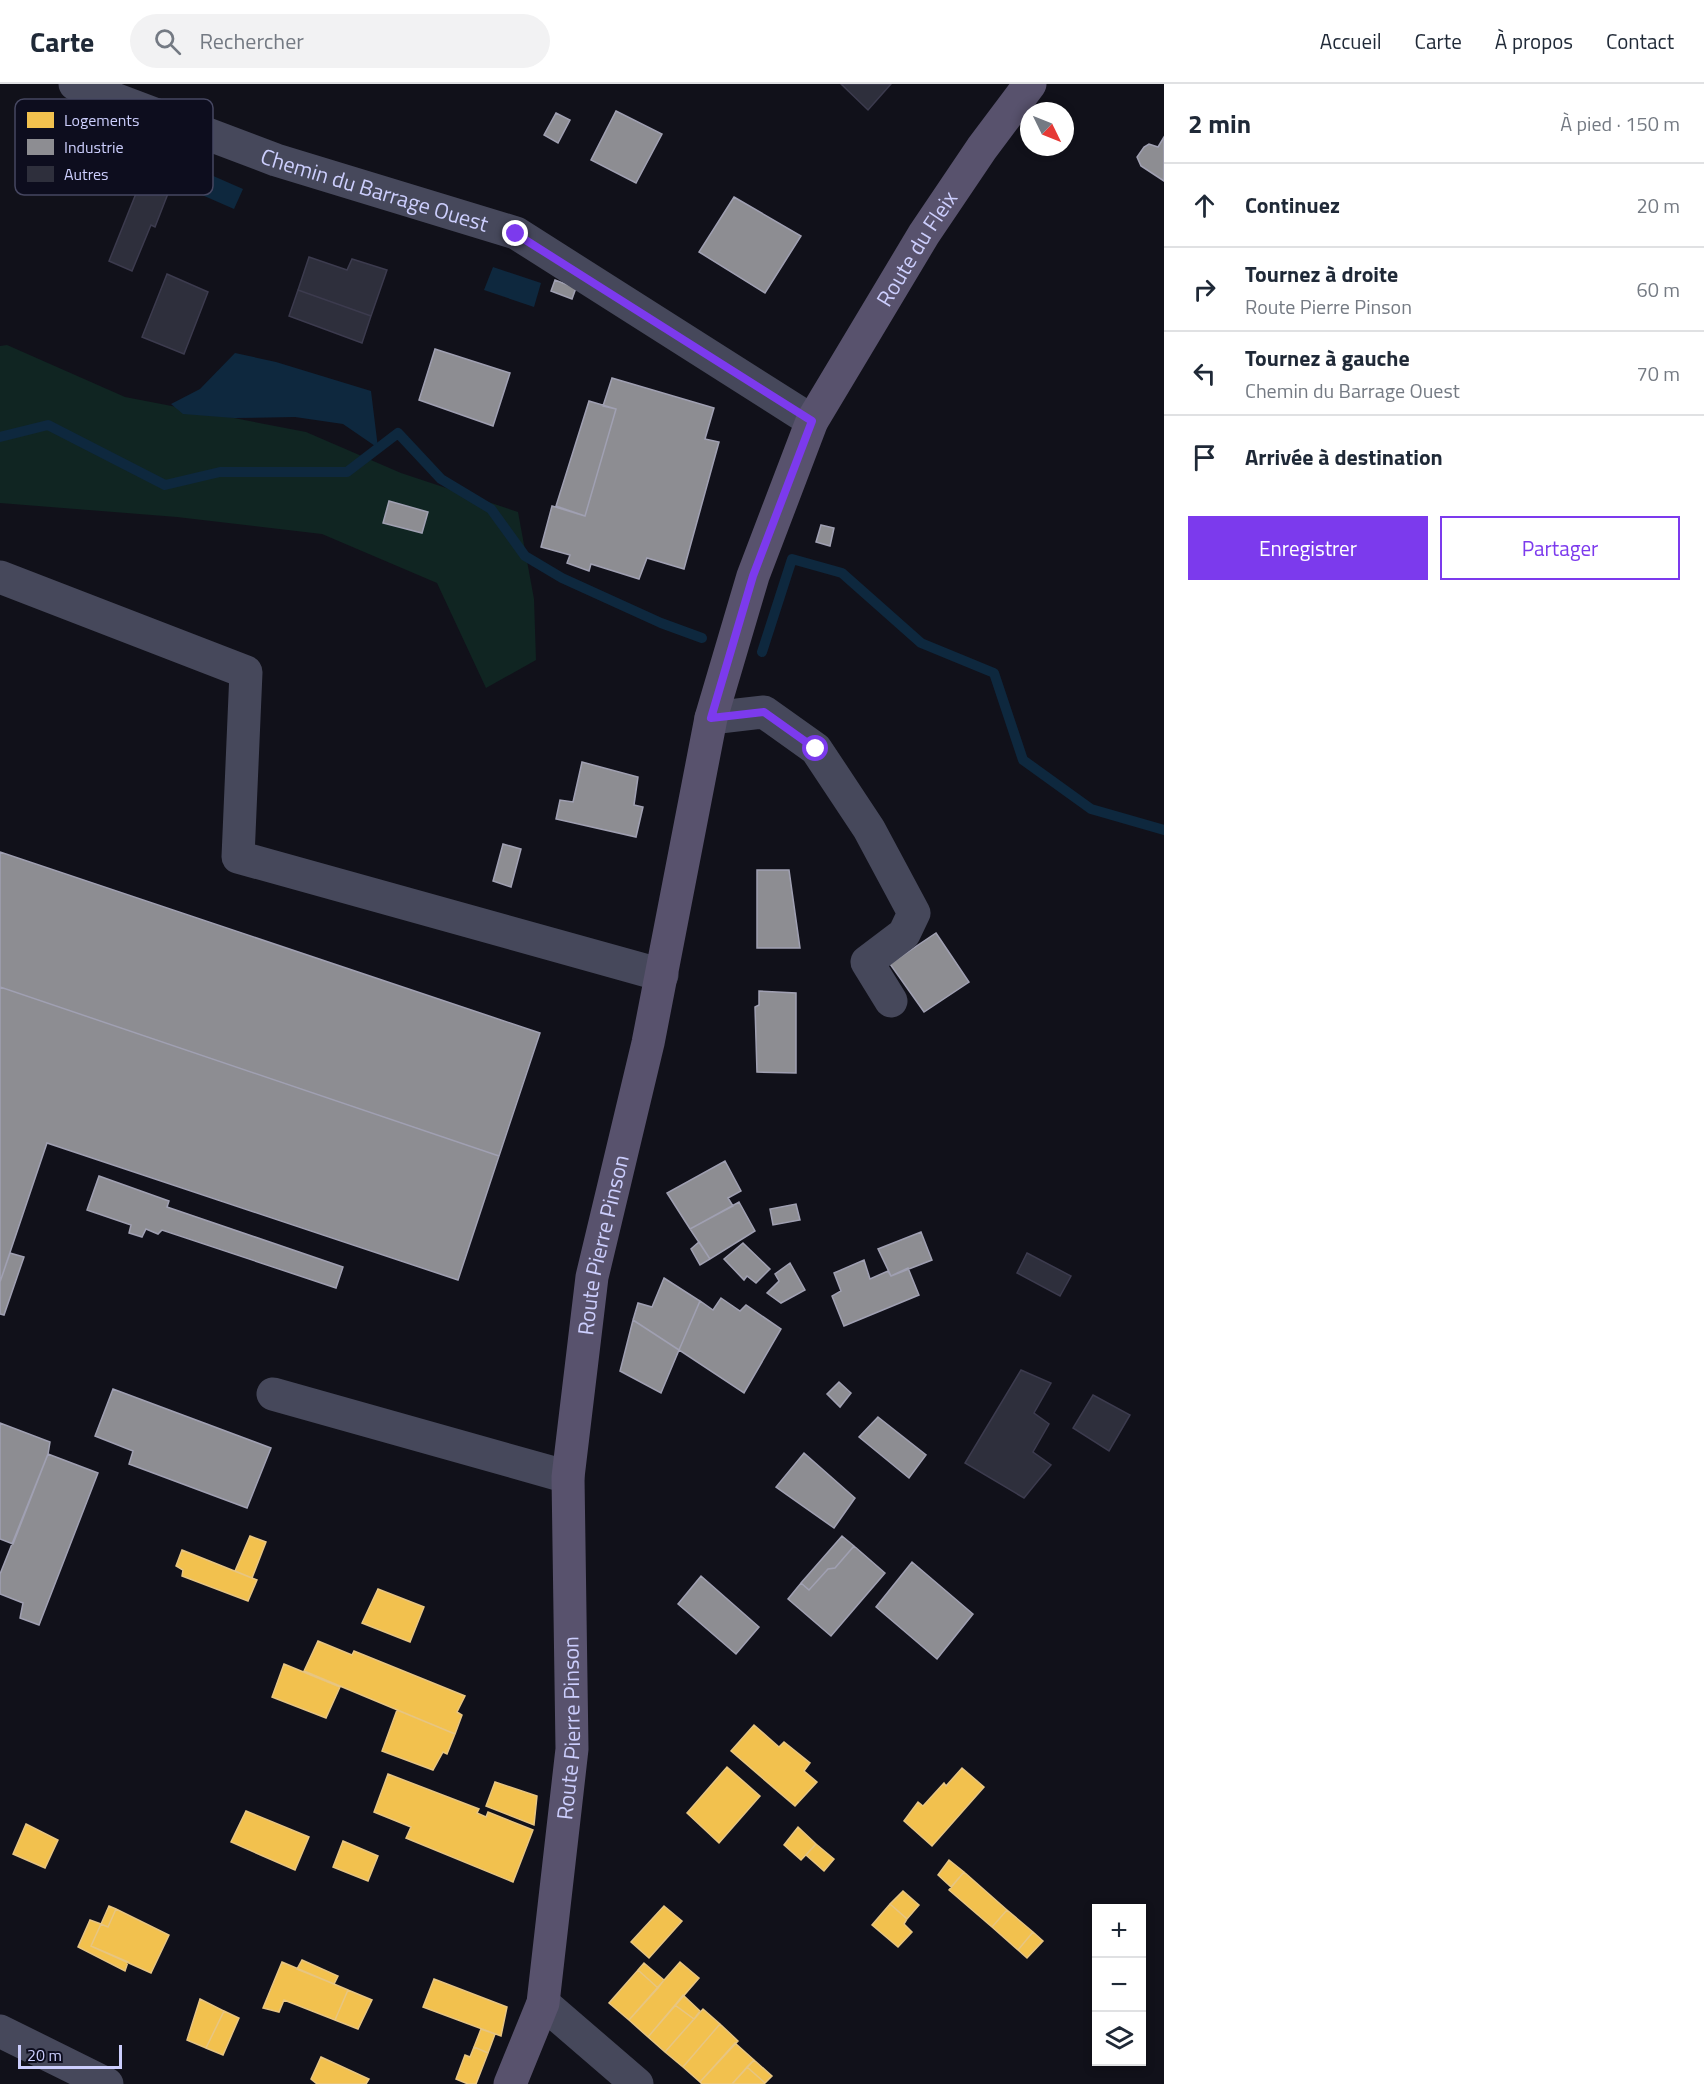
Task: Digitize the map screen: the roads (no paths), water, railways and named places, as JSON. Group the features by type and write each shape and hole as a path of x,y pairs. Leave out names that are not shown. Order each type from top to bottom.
{"main road":[{"name":"Route du Fleix","path":"812,421 924,234 982,148 1030,84"},
{"name":"Route Pierre Pinson","path":"510,2084 543,2003 572,1749 568,1477 592,1277 648,1043 711,718 753,576 812,421"}],"street":[{"name":"Chemin du Barrage Ouest","path":"75,84 115,99"},
{"name":"Chemin du Barrage Ouest","path":"213,136 276,160 516,234 812,421"},
{"path":"0,577 246,672 238,857 662,975"},
{"path":"711,718 764,712 816,749 869,829 914,913 904,934 867,962 891,1001"},
{"path":"273,1394 568,1477"},
{"path":"543,2003 637,2084"},
{"path":"0,2031 107,2084"}],"water":[{"path":"213,176 243,189 234,209 202,195 213,195"},
{"path":"493,267 541,283 534,307 484,290"},
{"path":"235,353 276,362 371,391 378,448 343,424 295,417 234,418 183,414 171,404 200,389"}],"waterway":[{"path":"0,437 48,425 165,485 220,472 347,472 398,433 441,479 491,509 525,556 562,578 661,623 702,638"},
{"path":"762,652 792,559 842,573 921,643 994,673 1023,760 1091,809 1164,830"}]}
